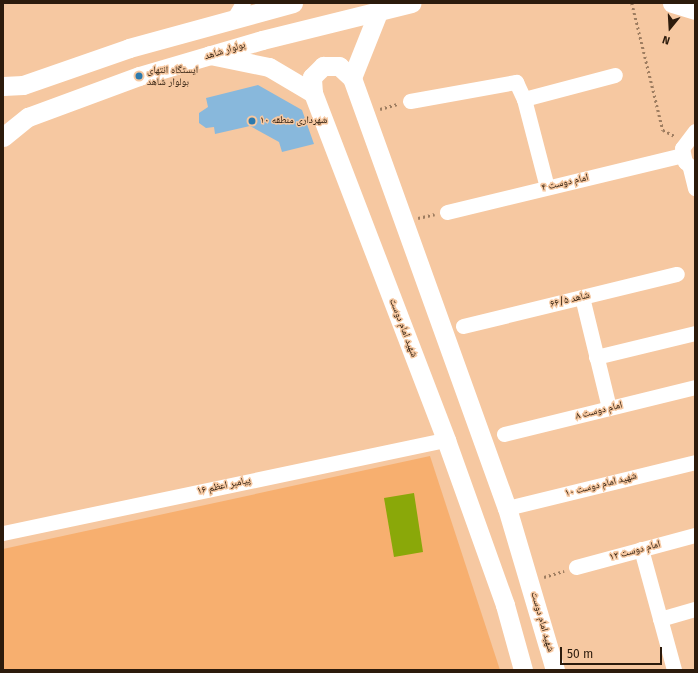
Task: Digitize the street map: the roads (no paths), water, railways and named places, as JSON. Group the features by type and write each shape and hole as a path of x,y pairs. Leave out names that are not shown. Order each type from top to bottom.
{"main road":[{"path":"3,86 23,85 239,10 293,3"},
{"name":"بولوار شاهد","path":"5,133 28,117 124,82 210,55 379,10 411,3"},
{"path":"672,3 695,10"},
{"path":"313,93 312,77 323,66 339,66 352,78 379,10"},
{"path":"210,55 269,67 313,93"},
{"name":"شهید امام دوست","path":"352,78 508,508 556,670"},
{"name":"شهید امام دوست","path":"313,93 446,440 505,605 523,670"}],"street":[{"path":"524,99 615,75"},
{"path":"410,101 510,80 520,86 547,187"},
{"path":"689,153 695,188"},
{"name":"امام دوست ۴","path":"447,212 689,153"},
{"name":"شاهد ۶۶/۵","path":"463,326 677,274"},
{"path":"582,297 609,408"},
{"path":"596,357 695,333"},
{"name":"امام دوست ۸","path":"504,434 695,387"},
{"name":"پیامبر اعظم ۱۶","path":"3,534 446,440"},
{"name":"شهید امام دوست ۱۰","path":"508,508 695,462"},
{"name":"امام دوست ۱۲","path":"576,567 695,535"},
{"path":"641,549 674,670"},
{"path":"660,619 695,609"}],"place":[{"name":"ایستگاه انتهای بولوار شاهد","path":"139,76"},
{"name":"شهرداری منطقه ۱۰","path":"252,121"}]}
